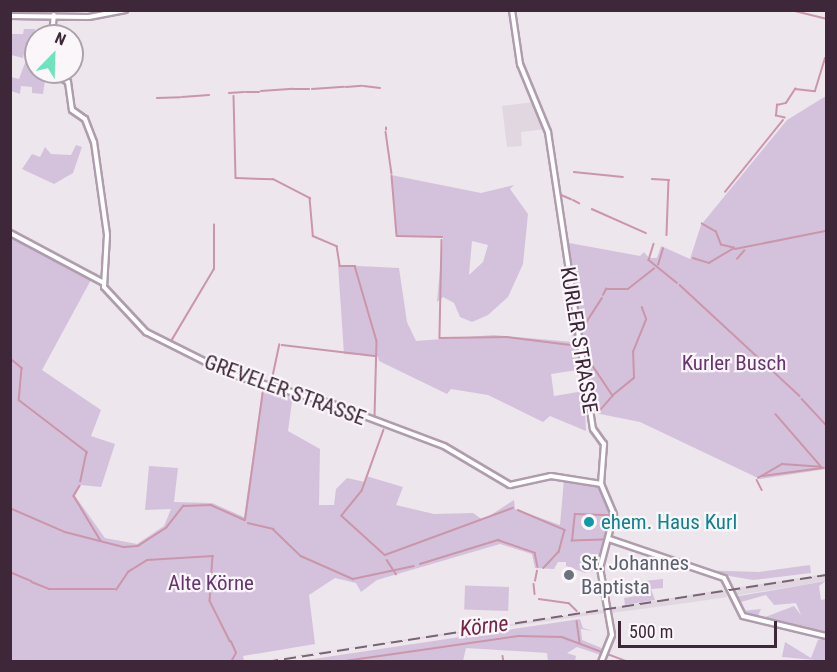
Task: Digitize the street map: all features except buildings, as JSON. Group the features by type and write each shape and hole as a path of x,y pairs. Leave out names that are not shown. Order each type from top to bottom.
{"street":[{"path":"10,16 94,17 125,10"},
{"name":"KURLER STRASSE","path":"512,10 520,64 547,131 592,425 604,444 601,484 614,515 600,572 612,631 609,650 601,662"},
{"path":"53,24 54,15"},
{"path":"10,233 104,283 107,235 94,142 85,119 72,110 68,84"},
{"name":"GREVELER STRASSE","path":"104,283 146,332 219,370 435,442 510,485 551,476 601,484"},
{"path":"609,539 728,581 742,616 826,636"}],"shaded area":[{"path":"534,102 546,129 521,132 522,146 507,147 502,106"},
{"path":"826,574 826,581 734,596 734,588"},
{"path":"726,589 727,597 611,613 610,608"},
{"path":"605,609 606,613 257,661 525,622"}],"green space":[{"path":"24,29 23,58 11,55 11,34 23,34"},
{"path":"24,65 24,84 44,84 43,94 32,93 32,87 21,86 20,94 11,91 11,77 19,79"},
{"name":"Kurler Busch","path":"826,96 826,469 760,479 640,422 590,412 584,369 551,374 554,396 584,391 586,431 550,416 543,422 488,395 451,389 447,394 379,361 378,356 344,354 338,265 399,268 407,322 416,341 494,335 573,342 564,242 640,256 644,252 649,258 657,258 661,246 690,259 701,225 787,120"},
{"path":"76,145 82,147 73,173 54,184 22,169 32,154 40,157 45,147 51,154 71,155"},
{"path":"391,175 481,193 514,185 510,189 528,214 523,264 508,297 488,315 472,322 460,317 454,303 443,297 437,302 443,237 397,236","holes":["472,241 488,245 483,262 469,275"]},
{"name":"Alte Körne","path":"10,236 92,278 42,370 101,410 91,436 115,444 101,487 81,485 75,496 105,538 137,544 164,526 171,509 145,510 149,466 178,468 174,502 212,503 244,517 263,385 293,394 288,431 320,449 319,505 334,505 336,489 347,478 365,482 366,476 403,487 396,505 434,514 473,513 483,520 514,500 515,509 560,525 564,479 601,485 613,518 597,569 585,573 566,566 566,562 558,562 554,569 535,568 532,554 500,544 377,580 361,592 356,583 335,578 309,595 315,644 243,656 244,661 11,661"},
{"path":"810,565 811,573 753,580 695,570 759,572"},
{"path":"663,579 663,588 651,589 655,600 625,605 624,598 636,596 630,586 635,582"},
{"path":"826,581 819,586 821,600 826,599 826,633 760,619 794,606 801,615 796,603 774,605 766,595 741,602 742,611 761,609 757,618 740,611 734,597"},
{"path":"465,585 509,587 508,611 464,609"},
{"path":"580,619 583,628 593,631 581,629 582,640 604,649 601,655 577,647 567,653 576,656 575,661 548,661 547,653 466,648 463,661 300,661"},
{"path":"826,638 826,661 782,657 785,642 811,658 818,640"}],"waterway":[{"path":"791,10 826,19"},
{"path":"785,118 776,116 777,105 786,103 795,89 815,91 825,59"},
{"path":"346,87 362,86"},
{"path":"364,86 380,88"},
{"path":"312,89 344,87"},
{"path":"261,91 293,89"},
{"path":"294,89 309,89"},
{"path":"229,93 244,92"},
{"path":"246,92 259,92"},
{"path":"182,97 209,95"},
{"path":"234,96 236,178 273,179 310,198 313,236 337,246 340,266 355,266 377,341 375,419"},
{"path":"157,98 180,97"},
{"path":"725,192 783,120"},
{"path":"386,132 392,174"},
{"path":"574,172 623,177"},
{"path":"392,176 397,236 442,237"},
{"path":"652,179 669,180 667,235"},
{"path":"559,194 571,199"},
{"path":"573,200 579,203"},
{"path":"592,209 646,233"},
{"path":"693,258 709,263 734,248 721,245 716,232 702,224"},
{"path":"170,343 214,269 214,225"},
{"path":"735,249 826,231"},
{"path":"442,240 440,338 507,337 578,346"},
{"path":"654,244 649,260 677,283"},
{"path":"658,265 663,249"},
{"path":"737,259 744,251"},
{"path":"603,295 606,289 628,289 654,269"},
{"path":"680,285 800,396"},
{"path":"580,332 602,298"},
{"path":"613,395 634,378 633,352 646,319 642,308"},
{"path":"272,379 279,345"},
{"path":"282,345 376,356"},
{"path":"583,351 613,396 601,410"},
{"path":"10,358 22,368 19,400 87,452 81,481"},
{"name":"Alte Körne","path":"10,508 65,532 124,547 138,546 166,528 183,506 211,505 245,520 263,390"},
{"path":"802,399 826,425"},
{"path":"758,478 782,464 821,467 776,415"},
{"path":"384,430 362,491 342,516 385,555 513,508"},
{"path":"762,476 823,468"},
{"path":"757,480 762,490"},
{"path":"80,486 74,496 101,541"},
{"path":"518,510 565,530 559,552 544,568"},
{"path":"603,540 572,541 575,514 612,515"},
{"name":"Alte Körne","path":"248,523 273,529 301,556 353,579 414,566"},
{"name":"Alte Körne","path":"420,564 498,540 535,553 538,567"},
{"path":"116,590 128,572 147,560 213,556 210,601 230,641"},
{"name":"Alte Körne","path":"387,560 396,574"},
{"name":"Alte Körne","path":"535,581 537,571"},
{"path":"10,572 31,581"},
{"path":"32,582 49,589 114,589"},
{"name":"Alte Körne","path":"534,584 535,594"},
{"name":"Alte Körne","path":"539,599 569,603 577,611"},
{"name":"Alte Körne","path":"577,621 580,643"},
{"name":"Körne","path":"338,662 518,636 562,637 629,662"},
{"path":"231,642 236,653 231,662"},
{"path":"503,656 504,662"},
{"name":"Körne","path":"755,662 765,662"}],"railway":[{"path":"266,662 826,575"}],"place":[{"name":"ehem. Haus Kurl","path":"589,522"},
{"name":"St. Johannes Baptista","path":"569,575"}]}
